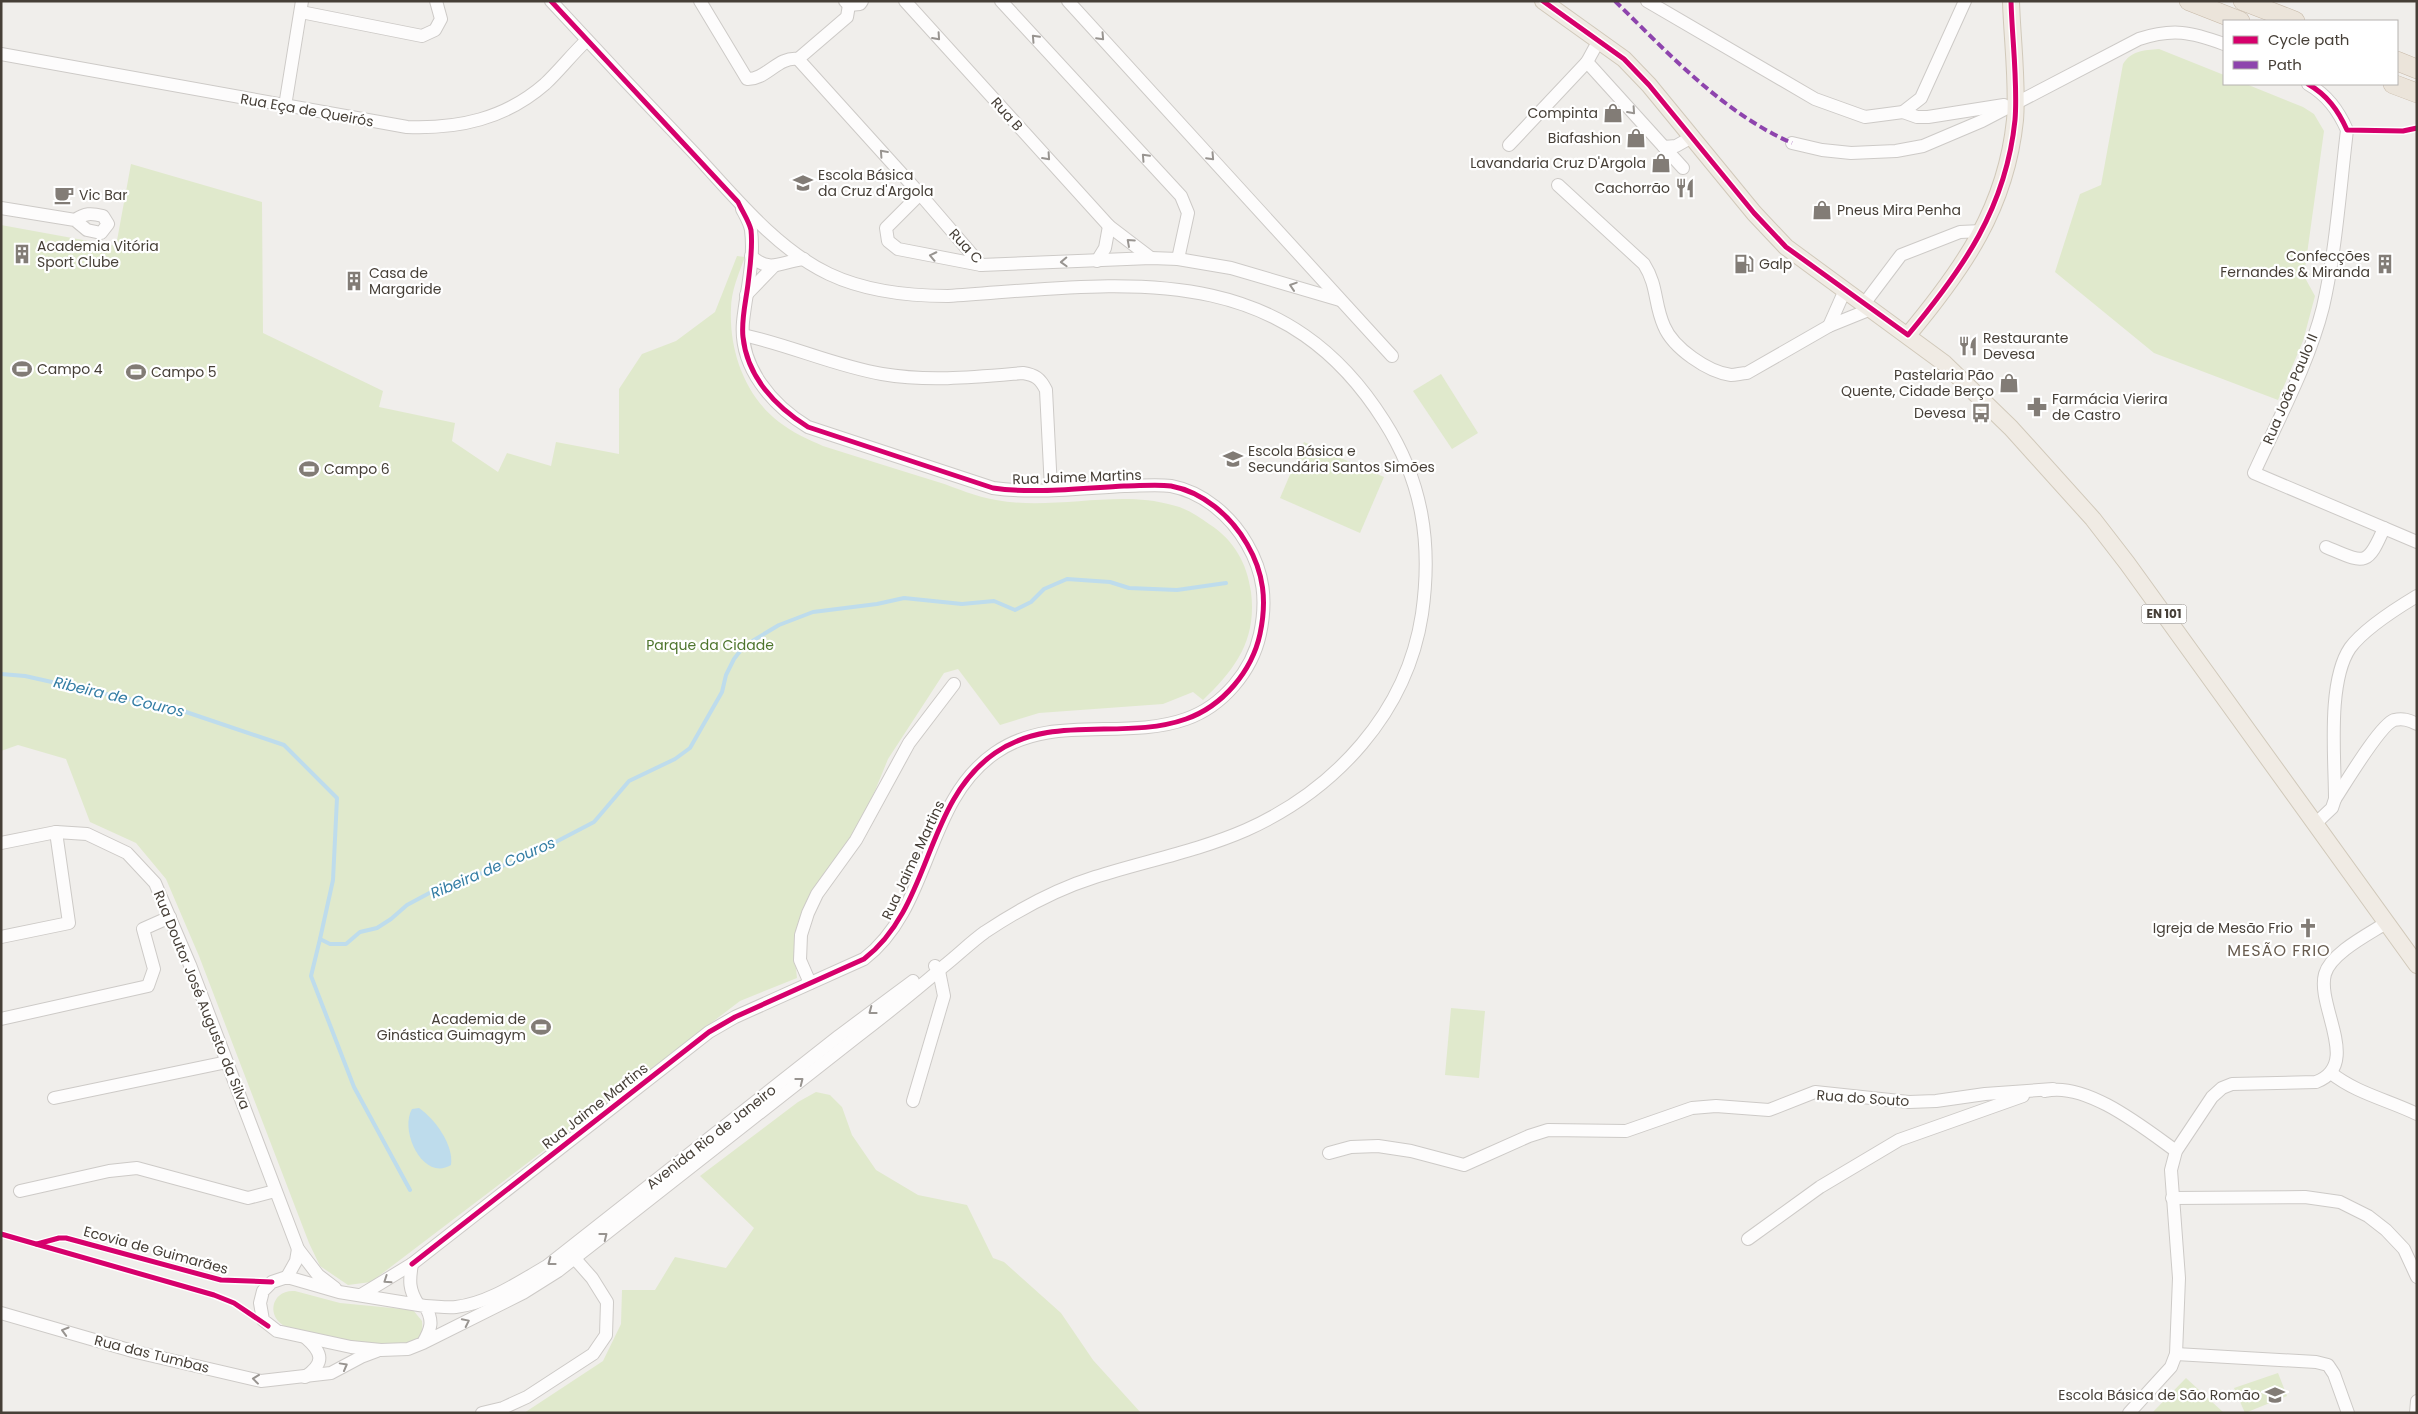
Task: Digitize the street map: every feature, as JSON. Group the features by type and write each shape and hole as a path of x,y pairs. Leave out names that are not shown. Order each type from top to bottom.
{"highway":[{"path":"2188,1 2237,20"},
{"path":"2243,1 2292,20"},
{"path":"2398,61 2417,69"},
{"path":"2396,85 2417,93"}],"main road":[{"name":"EN 101","path":"1544,1 1624,59 1649,85 1754,213 1786,247 1908,335 1944,364 2011,428 2093,519 2417,965"},
{"path":"1908,335 1959,271 1982,232 1995,202 2009,157 2015,104 2011,1"}],"street":[{"path":"285,106 302,7 422,36 435,30 440,19 436,1"},
{"path":"551,1 738,202 771,232 790,255 774,266 746,295"},
{"path":"700,1 747,79 754,79 790,58 798,59 847,17 847,3 860,4 862,1"},
{"name":"Rua B","path":"905,1 1110,226 1152,258"},
{"path":"1001,1 1181,196 1188,213 1178,259"},
{"path":"1068,1 1392,356"},
{"path":"1647,1 1815,99 1865,117 1903,112 1917,117 1928,117 2015,104"},
{"path":"1903,112 1921,98 1964,1"},
{"path":"1792,143 1837,152 1910,149 1954,134 2015,104 2122,46 2155,33 2172,31 2193,33 2223,44"},
{"name":"Rua Eça de Queirós","path":"1,54 407,128 434,128 459,126 504,112 525,99 560,70 587,40"},
{"path":"1509,145 1588,62 1599,40"},
{"name":"Rua C","path":"798,59 920,194 981,266 1152,258 1178,259 1259,275 1340,300"},
{"path":"1588,62 1683,168"},
{"name":"Rua João Paulo II","path":"2310,85 2322,92 2339,113 2347,130 2322,308 2310,348 2254,473 2417,542"},
{"path":"1664,147 1676,146 1692,136"},
{"path":"1558,184 1644,264 1653,277 1664,326 1680,350 1706,365 1732,375 1747,373 1867,306 1901,255 1960,232 1982,232"},
{"path":"920,194 886,228 888,241 898,249 981,266"},
{"path":"738,202 751,229 751,256 764,266 774,266"},
{"path":"1,208 76,220"},
{"path":"1097,261 1105,248 1110,226"},
{"path":"751,240 758,234 771,232"},
{"name":"Avenida Rio de Janeiro","path":"287,1277 339,1292 422,1305 455,1307 479,1301 506,1290 571,1254 838,1037 937,968 983,933 1035,903 1090,878 1199,846 1244,830 1282,812 1320,786 1351,758 1379,724 1406,675 1420,625 1428,576 1425,536 1415,485 1396,439 1367,393 1333,357 1294,328 1253,308 1222,296 1175,288 1129,285 920,296 852,282 830,274 804,259 790,255"},
{"name":"Rua Jaime Martins","path":"361,1295 412,1264 709,1032 723,1023 864,959 879,947 900,919 952,801 969,775 995,752 1021,738 1042,731 1160,725 1187,718 1210,706 1230,691 1247,669 1258,644 1265,611 1262,578 1251,551 1238,529 1219,510 1196,495 1171,486 1145,485 1020,490 993,488 808,427 789,415 772,399 748,361 743,335 751,256"},
{"path":"1829,326 1845,290"},
{"path":"743,335 769,341 856,368 908,377 930,378 1023,373 1041,379 1046,390 1051,489"},
{"path":"2326,546 2352,558 2363,560 2371,556 2384,528"},
{"path":"2335,799 2336,685 2341,665 2350,647 2417,596"},
{"path":"810,984 800,960 801,935 808,913 818,894 856,840 909,743 954,684"},
{"path":"2315,824 2332,808 2335,799 2381,730 2392,721 2405,718 2417,724"},
{"path":"1,937 69,923 56,832"},
{"name":"Rua Doutor José Augusto da Silva","path":"1,843 56,832 87,834 127,853 155,883 227,1062 298,1249 318,1275 339,1292"},
{"path":"1,1019 148,986 154,969 143,929 170,917"},
{"path":"2129,1413 2171,1367 2176,1354 2179,1278 2171,1170 2176,1151 2212,1097 2222,1088 2232,1084 2316,1082 2325,1079 2336,1063 2336,1050 2324,985 2325,974 2334,958 2386,923"},
{"path":"913,1100 944,996 937,968"},
{"path":"54,1098 227,1062"},
{"path":"2330,1073 2347,1086 2385,1099 2417,1114"},
{"path":"1748,1238 1820,1187 1899,1140 2021,1096 2054,1089 2080,1093 2105,1105 2176,1151"},
{"name":"Rua do Souto","path":"1329,1153 1351,1147 1378,1146 1411,1151 1464,1165 1529,1136 1548,1130 1626,1131 1692,1108 1716,1106 1769,1110 1815,1092 1837,1093 1876,1100 1918,1102 2054,1089"},
{"path":"20,1191 109,1171 137,1168 248,1198 275,1191"},
{"path":"2172,1198 2305,1197 2340,1202 2368,1216 2386,1230 2404,1249 2417,1277"},
{"path":"298,1249 296,1261 287,1277 272,1282 263,1291 260,1303 264,1320 277,1331 306,1338 381,1350 408,1349 423,1344 523,1293 571,1254 592,1278 607,1302 606,1335 593,1354 527,1397 503,1408 482,1413"},
{"path":"412,1264 408,1281 411,1293 430,1314 432,1324 423,1344"},
{"name":"Rua das Tumbas","path":"1,1314 136,1352 261,1380 331,1374 361,1357 381,1350"},
{"path":"305,1377 317,1369 320,1360 318,1349 306,1338"},
{"path":"2176,1354 2316,1362 2328,1365 2334,1374 2348,1413"},
{"path":"2416,1413 2417,1401"}],"green space":[{"path":"2159,49 2223,75 2223,85 2248,85 2303,107 2314,114 2324,131 2304,276 2315,296 2303,341 2278,400 2154,353 2055,272 2080,194 2101,185 2123,64 2130,56 2143,51"},
{"name":"Parque da Cidade","path":"131,164 262,202 263,333 383,391 379,407 455,423 452,441 498,472 507,453 551,466 556,442 619,454 619,389 642,354 676,341 715,312 737,256 745,257 731,302 731,325 736,356 748,386 767,411 779,422 823,446 989,499 1018,503 1040,503 1129,499 1151,501 1187,510 1226,537 1243,562 1249,581 1252,609 1251,624 1242,652 1225,677 1203,700 1193,692 1163,704 1039,713 1000,725 958,669 944,673 888,759 868,808 794,949 797,978 740,1001 371,1282 348,1285 320,1266 309,1243 199,956 166,879 136,843 90,822 66,759 18,745 1,751 1,225 116,246"},
{"path":"1441,374 1478,433 1452,449 1413,391"},
{"path":"1304,442 1384,477 1360,533 1280,498"},
{"path":"1451,1008 1485,1011 1479,1078 1445,1075"},
{"path":"816,1092 830,1095 842,1107 852,1135 876,1170 918,1195 967,1205 993,1258 1004,1262 1061,1313 1093,1360 1141,1413 524,1413 603,1361 621,1324 622,1290 655,1290 675,1257 726,1268 754,1228 700,1176 798,1102"},
{"path":"295,1291 340,1303 413,1310 422,1321 421,1333 414,1342 403,1345 388,1345 352,1341 287,1327 280,1323 276,1317 274,1305 276,1299 281,1295"},
{"path":"2278,1373 2287,1396 2245,1413 2234,1388"},
{"path":"2186,1378 2224,1413 2152,1413"}],"water":[{"path":"419,1108 442,1133 450,1149 451,1165 441,1168 431,1167 416,1152 411,1141 409,1118 412,1109"}],"waterway":[{"name":"Ribeira de Couros","path":"1,674 25,676 186,712 284,745 337,798 333,880 320,939 330,944 346,944 360,932 377,928 407,905 435,890 527,857 594,822 629,781 675,759 690,748 722,692 726,675 734,659 744,646 779,625 813,612 877,604 904,598 962,604 994,601 1015,610 1031,602 1044,589 1067,579 1110,582 1129,588 1177,590 1226,583"},
{"name":"Ribeira de Couros","path":"320,939 311,976 354,1087 410,1190"}],"marked path":[{"path":"1615,1 1676,61 1720,99 1767,130 1792,143"}],"cycle path":[{"path":"412,1264 709,1032 735,1017 864,959 886,937 903,912 917,884 940,826 954,799 972,774 995,753 1017,741 1040,734 1064,730 1138,728 1162,725 1186,719 1199,713 1224,696 1243,674 1256,648 1262,622 1263,588 1257,566 1247,544 1233,524 1215,507 1183,489 1159,485 1041,491 993,488 808,427 785,410 765,390 750,365 746,352 743,324 752,237 749,223 738,202 551,1"},
{"path":"1543,1 1624,59 1649,85 1754,213 1786,247 1908,335 1947,286 1964,261 1992,209 2002,181 2010,152 2016,106 2011,1"},
{"path":"2309,85 2321,93 2331,104 2347,130 2403,131 2417,128"},
{"path":"1,1234 214,1295 234,1303 268,1326"},
{"name":"Ecovia de Guimarães","path":"37,1244 66,1238 221,1280 272,1282"}],"place":[{"name":"Compinta","path":"1613,113"},
{"name":"Biafashion","path":"1636,138"},
{"name":"Lavandaria Cruz D'Argola","path":"1661,163"},
{"name":"Escola Básica da Cruz d'Argola","path":"803,183"},
{"name":"Cachorrão","path":"1685,188"},
{"name":"Vic Bar","path":"64,195"},
{"name":"Pneus Mira Penha","path":"1822,210"},
{"name":"Academia Vitória Sport Clube","path":"22,254"},
{"name":"Galp","path":"1744,264"},
{"name":"Confecções Fernandes & Miranda","path":"2385,264"},
{"name":"Casa de Margaride","path":"354,281"},
{"name":"Restaurante Devesa","path":"1968,346"},
{"name":"Campo 4","path":"22,369"},
{"name":"Campo 5","path":"136,372"},
{"name":"Pastelaria Pão Quente, Cidade Berço","path":"2009,383"},
{"name":"Farmácia Vierira de Castro","path":"2037,407"},
{"name":"Devesa","path":"1981,413"},
{"name":"Escola Básica e Secundária Santos Simões","path":"1233,459"},
{"name":"Campo 6","path":"309,469"},
{"name":"Igreja de Mesão Frio","path":"2308,928"},
{"name":"Academia de Ginástica Guimagym","path":"541,1027"},
{"name":"Escola Básica de São Romão","path":"2275,1395"}],"district":[{"name":"MESÃO FRIO","path":"2279,950"}]}
